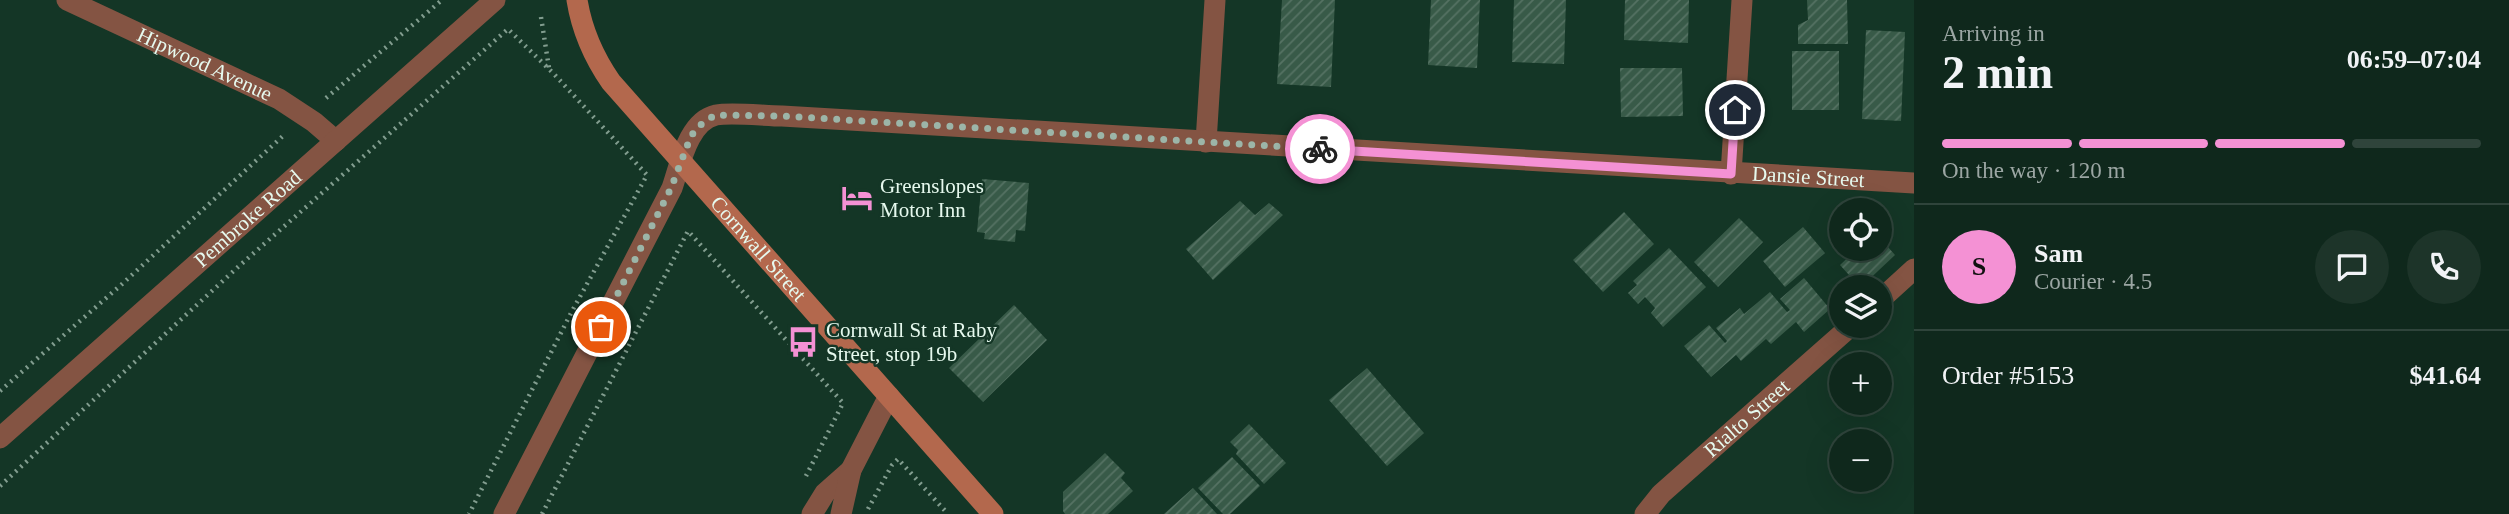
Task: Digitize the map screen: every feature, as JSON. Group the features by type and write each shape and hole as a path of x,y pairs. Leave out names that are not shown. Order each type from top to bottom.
{"main road":[{"name":"Cornwall Street","path":"577,0 583,29 598,63 611,82 993,514"}],"street":[{"name":"Hipwood Avenue","path":"66,0 279,100 314,122 335,141"},
{"name":"Pembroke Road","path":"0,438 495,0"},
{"path":"1206,142 1215,0"},
{"path":"1731,174 1742,0"},
{"name":"Dansie Street","path":"504,514 666,199 691,136 699,126 715,115 782,116 1914,183"},
{"path":"1892,289 1914,269"},
{"name":"Rialto Street","path":"1646,514 1661,494 1837,338"},
{"path":"841,514 851,470 889,396"},
{"path":"812,514 825,493 851,470"}],"path":[{"path":"326,98 442,0"},
{"path":"541,17 549,69"},
{"path":"0,486 238,267 508,29 549,69 646,175 571,313 469,514"},
{"path":"0,391 121,285 285,134"},
{"path":"542,514 688,231 843,402 804,480"},
{"path":"865,514 898,459 948,514"}],"building":[{"path":"1282,0 1335,0 1331,87 1277,84"},
{"path":"1431,0 1480,0 1477,68 1428,65"},
{"path":"1514,0 1566,0 1564,64 1512,62"},
{"path":"1625,0 1689,0 1688,43 1624,40"},
{"path":"1807,0 1847,0 1848,44 1798,44 1798,25 1808,20"},
{"path":"1866,30 1905,32 1901,121 1862,119"},
{"path":"1792,51 1839,51 1839,110 1792,110"},
{"path":"1620,68 1682,68 1683,116 1621,117"},
{"path":"982,179 1029,183 1025,231 1016,230 1015,242 984,239 985,233 977,232"},
{"path":"1240,201 1255,215 1269,203 1283,215 1213,280 1186,249"},
{"path":"1624,212 1654,244 1603,292 1573,260"},
{"path":"1739,218 1763,242 1718,287 1694,262"},
{"path":"1803,227 1825,253 1785,287 1763,261"},
{"path":"1669,248 1706,287 1663,327 1651,313 1655,308 1645,297 1638,304 1628,293 1637,285 1633,281"},
{"path":"1844,261 1889,261 1874,275 1849,275 1840,265"},
{"path":"1804,278 1829,310 1804,332 1796,322 1771,344 1766,339 1741,361 1736,355 1711,377 1684,346 1709,325 1725,343 1727,341 1716,328 1740,308 1744,314 1770,292 1787,312 1790,310 1780,299"},
{"path":"1014,305 1047,340 983,402 949,368"},
{"path":"1367,368 1424,433 1387,466 1329,400"},
{"path":"1249,424 1286,463 1264,484 1236,454 1238,450 1230,442"},
{"path":"1105,453 1125,473 1121,478 1133,491 1108,514 1065,514 1063,492"},
{"path":"1232,457 1260,486 1230,514 1223,514 1198,488"},
{"path":"1193,488 1217,514 1164,514"}],"way so far":[{"path":"601,327 671,188 691,136 699,126 715,115 782,116 1320,149"}],"place":[{"name":"Greenslopes Motor Inn","path":"857,198"},
{"name":"Cornwall St at Raby Street, stop 19b","path":"803,342"}],"route":[{"path":"1320,149 1731,174 1735,110"}]}
